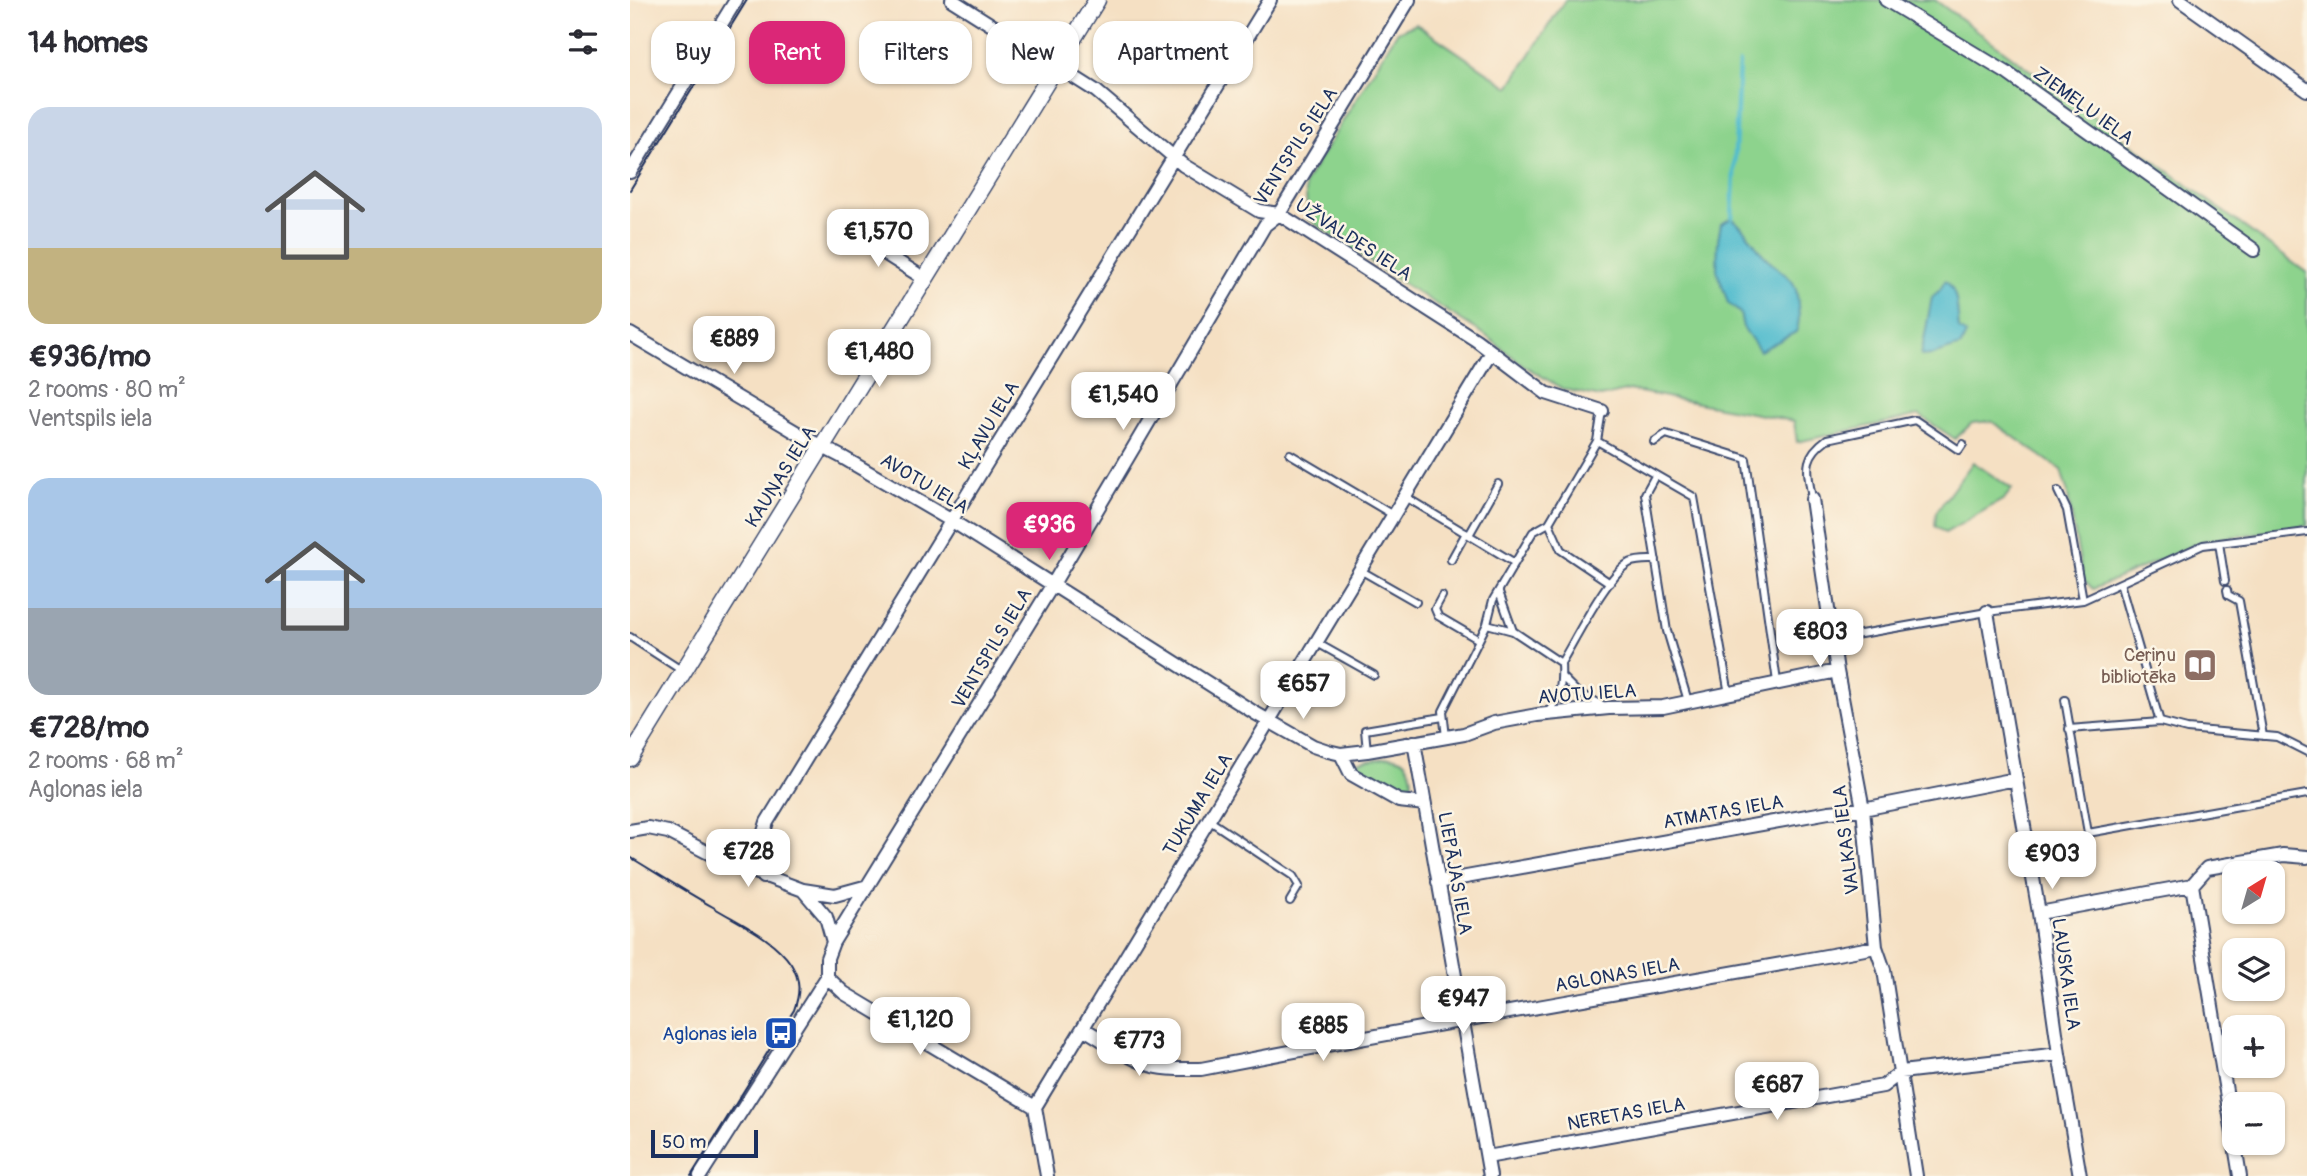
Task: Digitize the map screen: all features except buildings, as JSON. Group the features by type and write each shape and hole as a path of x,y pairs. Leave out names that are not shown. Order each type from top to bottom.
{"street":[{"path":"630,172 736,0"},
{"name":"UŽVALDES IELA","path":"952,0 986,21"},
{"name":"KAUŅAS IELA","path":"1079,29 1097,0"},
{"name":"KĻAVU IELA","path":"762,877 759,848 767,822 1270,0"},
{"name":"VENTSPILS IELA","path":"700,1176 827,977 827,958 833,942 1053,584 1265,225 1279,214 1409,0"},
{"name":"ZIEMEĻU IELA","path":"1886,0 2007,73 2254,250"},
{"path":"2180,0 2307,90"},
{"name":"UŽVALDES IELA","path":"1079,80 1183,165 1259,211 1279,214 1476,340 1546,393 1602,411"},
{"name":"KAUŅAS IELA","path":"630,758 1045,84"},
{"path":"848,230 925,279"},
{"name":"AVOTU IELA","path":"630,334 952,521 1270,721 1313,746 1341,754 1464,734 1494,723 1545,714 1609,708 1663,707 1837,671"},
{"name":"TUKUMA IELA","path":"1035,1107 1492,352"},
{"name":"VALKAS IELA","path":"1812,499 1837,671 1863,809 1876,947 1884,970 1916,1176"},
{"name":"LAUSKA IELA","path":"1987,612 2039,913 2080,1176"},
{"name":"LIEPĀJAS IELA","path":"1414,742 1490,1176"},
{"path":"1341,754 1352,774 1399,801 1425,804"},
{"name":"ATMATAS IELA","path":"1438,882 1829,812 1863,809 2016,779"},
{"path":"630,831 648,828 668,832 720,859 762,877 803,890 835,895 868,886"},
{"path":"2039,913 2193,885 2207,869 2283,855 2307,856"},
{"path":"2193,885 2240,1176"},
{"path":"803,890 826,917 833,942"},
{"name":"AGLONAS IELA","path":"1084,1029 1133,1058 1153,1066 1166,1069 1201,1069 1462,1019 1876,947"},
{"path":"827,977 844,993 1035,1107 1047,1176"},
{"name":"NERETAS IELA","path":"1487,1157 1883,1086 1901,1072 2059,1054"}],"lane":[{"path":"1446,737 1443,711 1488,624 1493,600 1533,532 1549,523 1597,441 1602,411"},
{"path":"1812,499 1807,464 1816,447 1827,439 1915,419 1959,450 1963,444"},
{"path":"1654,442 1666,434 1746,458 1778,684"},
{"path":"1597,441 1694,497 1729,694"},
{"path":"1290,454 1393,515"},
{"path":"1655,476 1645,494 1667,631 1688,701"},
{"path":"1451,560 1498,484"},
{"path":"2058,491 2067,510 2083,600"},
{"path":"1404,496 1515,563"},
{"path":"1549,523 1566,555 1610,583"},
{"path":"1832,639 1987,612 2083,600 2203,545 2307,532"},
{"path":"2219,543 2225,581"},
{"path":"1545,714 1555,705 1559,696 1561,663 1610,583 1626,564 1637,560 1656,560"},
{"path":"1360,570 1416,602"},
{"path":"2120,583 2160,722"},
{"path":"2227,590 2228,595 2239,601 2263,736"},
{"path":"1499,592 1513,631"},
{"path":"1442,596 1435,609 1438,616 1479,640"},
{"path":"1488,624 1513,631 1561,663"},
{"path":"630,637 684,671"},
{"path":"1317,643 1374,675"},
{"path":"1562,677 1577,692 1609,708"},
{"path":"2064,699 2088,833 2307,794"},
{"path":"1367,751 1365,730 1443,717"},
{"path":"2069,729 2160,722 2186,729 2277,737 2307,752"},
{"path":"1210,821 1293,876 1299,886 1290,901"}],"green space":[{"path":"1565,0 1935,0 2307,273 2307,526 2203,541 2093,589 2083,579 2061,470 1991,421 1972,423 1955,439 1919,415 1797,442 1794,421 1629,390 1601,397 1563,389 1523,365 1485,335 1385,272 1308,219 1305,183 1397,32 1416,24 1509,87"},
{"path":"1973,462 2012,489 2004,499 1945,533 1935,526 1936,512"},
{"path":"1390,756 1403,760 1410,771 1412,785 1405,795 1356,766 1358,762"}],"water":[{"path":"1732,218 1769,261 1790,278 1796,288 1799,319 1796,332 1760,351 1743,327 1740,313 1728,303 1717,270 1721,224"},
{"path":"1945,281 1955,296 1959,329 1966,334 1961,346 1921,356 1932,297"}],"waterway":[{"path":"1732,218 1739,63"}],"tram line":[{"path":"630,190 747,0"},
{"path":"630,857 766,939 791,964 798,981 794,1010 691,1176"}],"place":[{"name":"Ceriņu bibliotēka","path":"2200,665"},
{"name":"Aglonas iela","path":"781,1033"}]}
